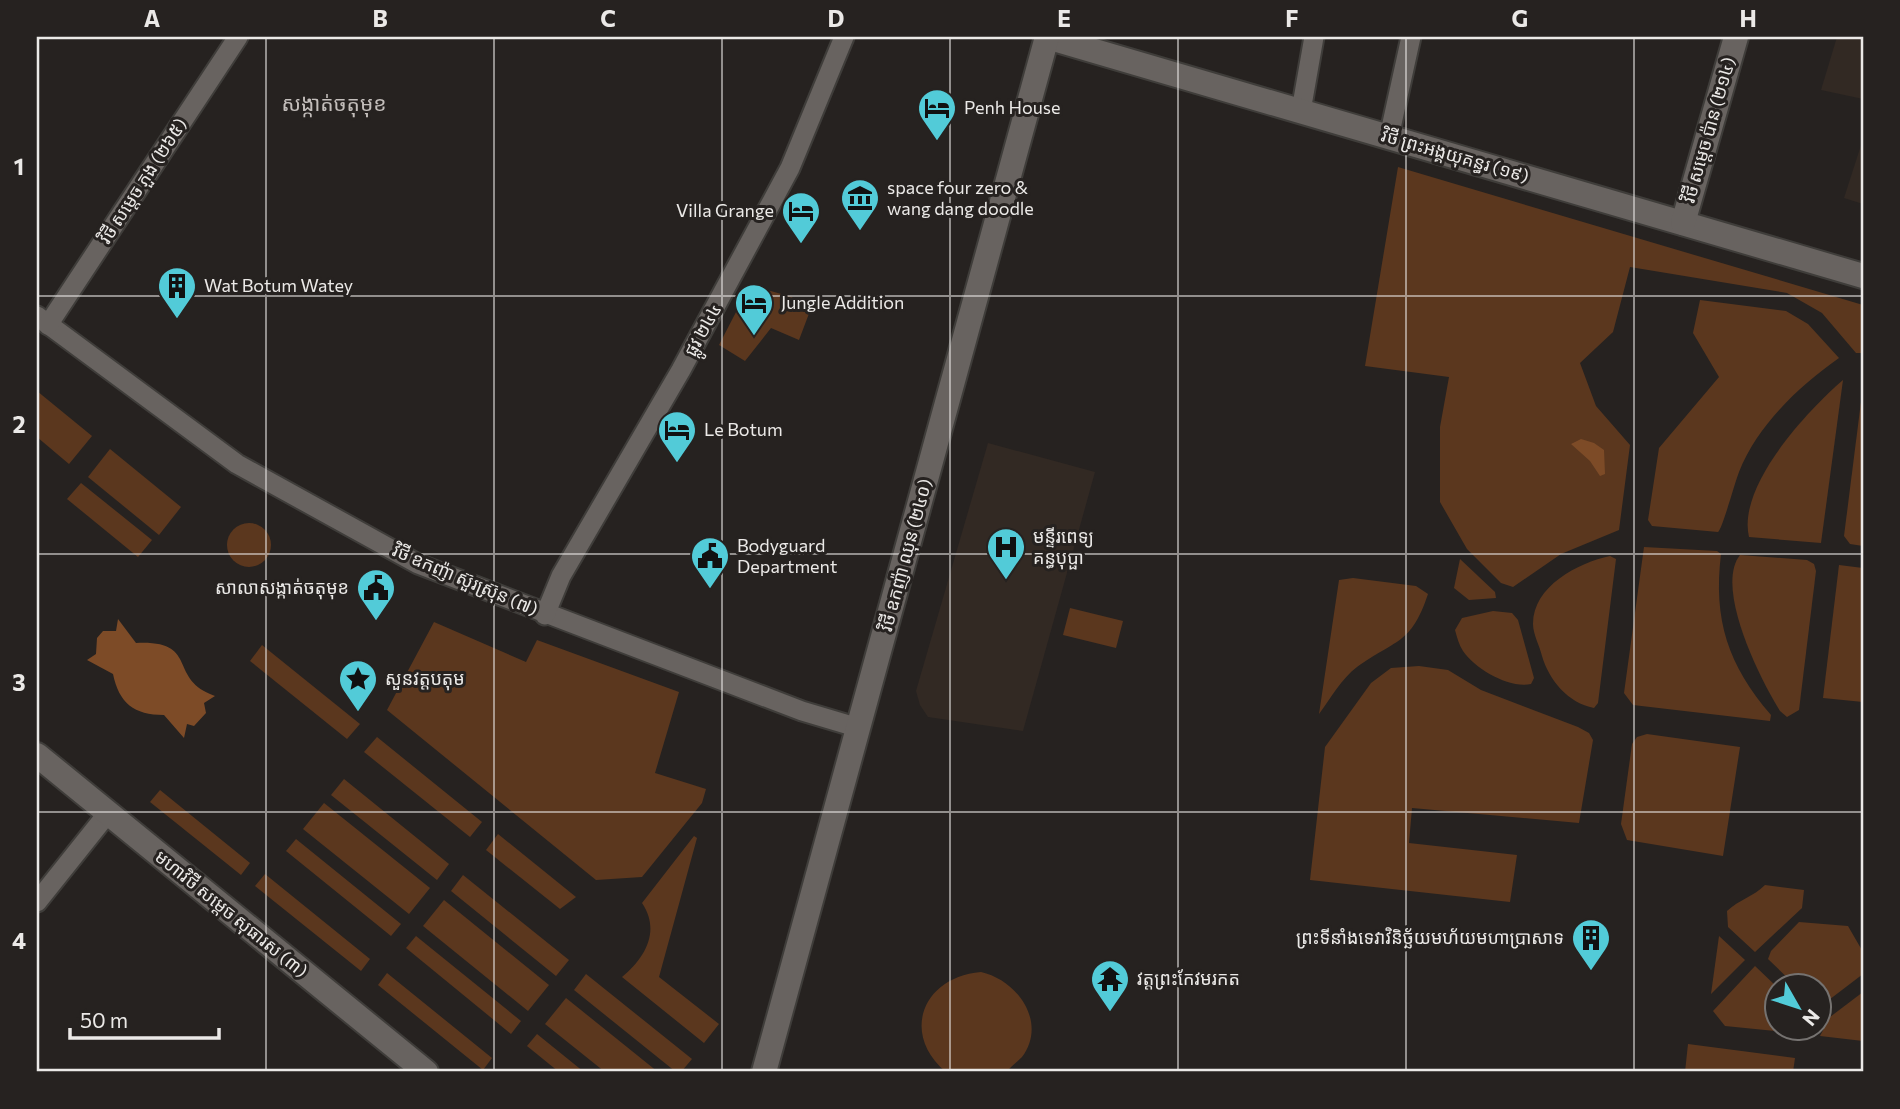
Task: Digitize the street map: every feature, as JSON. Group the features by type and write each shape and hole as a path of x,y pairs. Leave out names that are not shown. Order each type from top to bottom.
{"street":[{"name":"វិថី សម្តេច ភួង (២៦៥)","path":"42,321 237,37"},
{"name":"ផ្លូវ ២៤៤","path":"545,615 562,576 681,370 790,168 844,37"},
{"name":"វិថី ព្រះអង្គយុគន្ធរ (១៩)","path":"1047,37 1863,276"},
{"name":"វិថី ឧកញ៉ា ឈុន (២៤០)","path":"764,1072 1047,37"},
{"path":"1301,111 1314,37"},
{"path":"1389,137 1411,37"},
{"name":"វិថី សម្តេច ប៉ាន (២១៤)","path":"1683,223 1736,37"},
{"name":"វិថី ឧកញ៉ា ស៊ួរស៊្រុន (៧)","path":"42,321 237,464 418,564 827,721 859,728"},
{"name":"មហាវិថី សម្តេច សុធារស (៣)","path":"37,755 426,1072"},
{"path":"37,901 108,813"}],"shaded area":[{"path":"1837,37 1863,37 1863,99 1821,90"},
{"path":"1863,139 1863,204 1844,198"},
{"path":"1398,167 1863,305 1863,353 1856,353 1822,313 1787,293 1630,267 1613,332 1580,363 1596,406 1630,445 1619,530 1561,554 1513,587 1501,583 1467,549 1440,502 1440,427 1449,377 1365,366"},
{"path":"750,285 813,303 799,340 771,328 745,361 719,345"},
{"path":"1700,300 1786,311 1808,324 1839,358 1809,381 1768,423 1739,472 1718,532 1652,526 1648,520 1659,448 1719,377 1693,333"},
{"path":"1843,380 1821,543 1749,537 1748,517 1764,473 1794,430"},
{"path":"1863,386 1863,546 1850,544 1844,536"},
{"path":"37,391 92,436 69,464 37,437"},
{"path":"1581,439 1604,450 1605,474 1600,476 1590,461 1571,444"},
{"name":"មន្ទីរពេទ្យ គន្ធបុប្ផា","path":"988,443 1095,472 1023,731 928,717 920,705 916,691"},
{"path":"110,449 181,507 159,535 88,477"},
{"path":"81,483 152,540 138,557 67,499"},
{"path":"249,523 265,529 271,545 265,561 249,567 233,561 227,545 233,529"},
{"path":"1644,547 1717,551 1721,554 1719,600 1727,640 1744,678 1771,715 1770,721 1633,705 1624,693"},
{"path":"1740,555 1807,560 1814,564 1816,571 1799,710 1787,717 1780,711 1762,679 1736,611 1733,570"},
{"path":"1610,556 1616,559 1598,703 1594,708 1568,696 1549,674 1533,624 1535,610 1541,598 1560,578 1584,564"},
{"path":"1460,559 1495,592 1496,598 1469,600 1454,588"},
{"path":"1839,565 1863,568 1863,702 1823,698"},
{"path":"1353,578 1416,586 1428,594 1422,611 1408,632 1352,672 1319,714 1339,580"},
{"path":"1070,608 1123,621 1116,648 1063,635"},
{"path":"1493,611 1512,613 1518,620 1534,678 1531,684 1503,681 1484,671 1462,649 1455,630 1462,618"},
{"path":"118,619 136,643 156,644 177,654 191,680 200,689 215,696 204,703 206,713 194,726 187,724 184,738 164,715 136,710 119,693 113,674 87,660 96,654 97,638 103,631 116,631"},
{"path":"434,622 526,662 537,640 679,692 655,773 706,789 702,803 642,877 596,880 387,710"},
{"path":"262,645 360,724 347,739 250,661"},
{"path":"1419,666 1448,670 1481,690 1578,727 1589,733 1593,740 1579,823 1412,808 1409,843 1517,855 1510,902 1310,880 1325,747 1371,683 1391,668"},
{"path":"1647,734 1740,747 1723,856 1627,840 1621,824 1632,744 1637,737"},
{"path":"377,737 482,822 470,837 364,752"},
{"path":"344,779 449,864 437,880 331,795"},
{"path":"160,790 250,863 241,875 150,802"},
{"path":"324,803 430,888 409,914 303,829"},
{"path":"498,834 576,897 560,909 486,850"},
{"path":"694,836 697,838 659,977 719,1024 704,1043 622,977 638,961 648,943 650,924 642,903"},
{"path":"296,839 401,924 391,936 286,851"},
{"path":"265,874 370,959 361,971 255,886"},
{"path":"463,875 569,960 556,976 451,891"},
{"path":"1765,885 1804,890 1802,908 1755,952 1728,927 1727,911"},
{"path":"444,900 549,985 528,1011 423,926"},
{"path":"1799,922 1848,926 1863,952 1863,974 1834,996 1834,972 1781,972 1768,959 1771,951"},
{"path":"416,936 521,1021 511,1034 406,948"},
{"path":"1719,936 1745,960 1711,994"},
{"path":"1755,966 1764,975 1764,1030 1725,1026 1713,1011"},
{"path":"981,972 1006,984 1025,1004 1032,1030 1029,1044 1022,1057 1006,1072 946,1072 932,1057 924,1041 922,1025 925,1009 932,996 945,984 961,976"},
{"path":"387,973 492,1058 483,1070 378,985"},
{"path":"586,974 692,1059 681,1072 676,1072 574,990"},
{"path":"1863,992 1863,1041 1834,1038 1834,1014"},
{"path":"566,998 658,1072 605,1072 545,1024"},
{"path":"537,1034 584,1072 559,1072 527,1046"},
{"path":"1688,1044 1795,1058 1793,1072 1685,1072"}],"place":[{"name":"Penh House","path":"937,142"},
{"name":"space four zero & wang dang doodle","path":"860,232"},
{"name":"Villa Grange","path":"801,245"},
{"name":"Wat Botum Watey","path":"177,320"},
{"name":"Jungle Addition","path":"754,337"},
{"name":"Le Botum","path":"677,464"},
{"name":"មន្ទីរពេទ្យ គន្ធបុប្ផា","path":"1006,581"},
{"name":"Bodyguard Department","path":"710,590"},
{"name":"សាលាសង្កាត់ចតុមុខ","path":"376,622"},
{"name":"សួនវត្តបតុម","path":"358,713"},
{"name":"ព្រះទីនាំងទេវាវិនិច្ឆ័យមហ័យមហាប្រាសាទ","path":"1591,972"},
{"name":"វត្តព្រះកែវមរកត","path":"1110,1013"}],"district":[{"name":"សង្កាត់ចតុមុខ","path":"334,104"}]}
